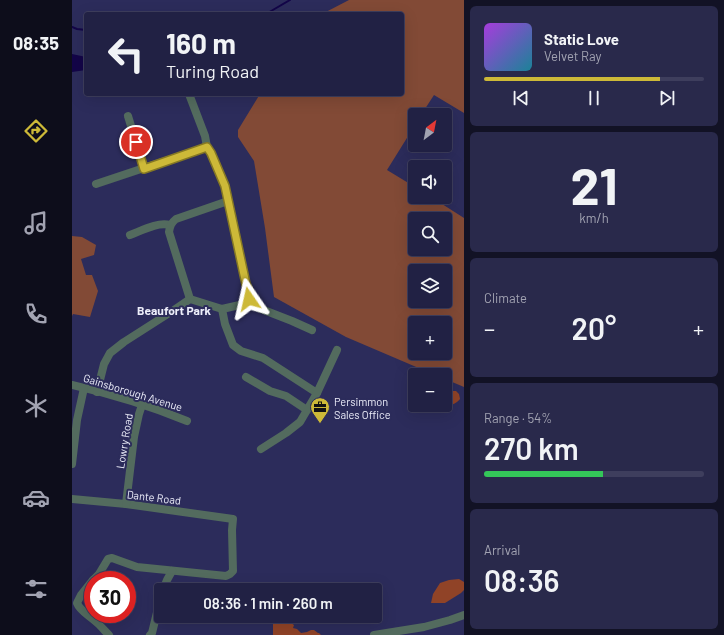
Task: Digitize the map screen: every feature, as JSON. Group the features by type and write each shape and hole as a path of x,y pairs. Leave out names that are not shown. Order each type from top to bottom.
{"street":[{"path":"190,96 205,136 207,147 225,186 246,284 250,293 249,299 244,304 222,309 190,299"},
{"path":"128,116 144,169"},
{"path":"96,184 207,147"},
{"path":"190,299 169,232 170,225 176,219 228,201"},
{"path":"130,235 156,225 170,225"},
{"path":"96,392 104,364 110,354 119,346 190,299"},
{"path":"249,299 256,307 312,330"},
{"path":"222,309 225,324 233,345 241,351 263,358 317,393"},
{"path":"261,449 300,422 317,393 337,350"},
{"path":"246,377 270,391 286,396 307,410"},
{"name":"Gainsborough Avenue","path":"72,385 142,405 187,421"},
{"path":"72,464 73,442 84,388"},
{"name":"Lowry Road","path":"126,504 134,437 142,405"},
{"name":"Dante Road","path":"72,499 126,504 233,519 233,571 230,574 226,576 172,571"},
{"path":"101,571 108,559 112,558 137,567 172,571 166,583"},
{"path":"84,591 77,603 84,612"},
{"path":"374,635 424,627 464,615"},
{"path":"97,623 109,635"},
{"path":"150,635 154,623"}],"shaded area":[{"path":"349,0 464,0 464,113 434,95 426,108 408,108 408,136 387,170 408,183 408,204 442,204 464,218 464,387 452,382 452,368 419,368 346,337 274,297 254,161 238,137 238,130 259,96 404,96 404,12 326,12"},
{"path":"72,54 84,57 84,70 72,72"},
{"path":"72,236 82,237 96,245 94,255 81,259 86,275 92,275 98,291 90,317 73,314 72,316"},
{"path":"452,391 456,391 459,394 460,399 452,405"},
{"path":"459,579 464,582 464,590 461,593 445,603 431,603 433,594 440,583"},
{"path":"273,623 291,623 294,625 293,628 297,629 301,633 314,630 321,635 273,635"}],"waterway":[{"path":"269,12 290,0"},
{"path":"72,27 84,30"}],"place":[{"name":"Persimmon Sales Office","path":"320,424"}],"district":[{"name":"Beaufort Park","path":"174,310"}],"route":[{"path":"136,142 144,169 207,147 225,186 246,284 250,293 249,299"}]}
